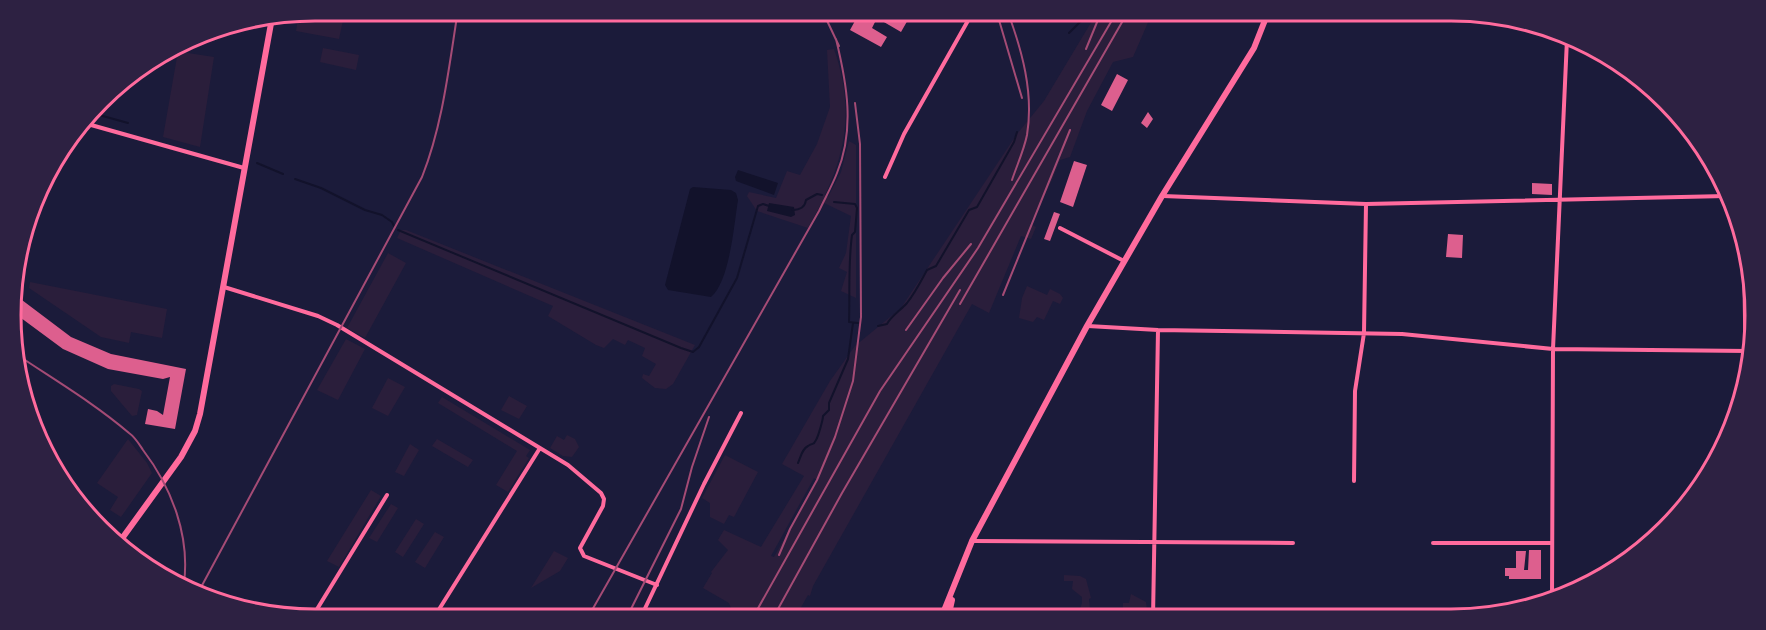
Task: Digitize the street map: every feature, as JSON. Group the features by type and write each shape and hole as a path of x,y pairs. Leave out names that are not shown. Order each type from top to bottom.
{"main road":[{"path":"945,609 972,541 1087,326 1162,196 1254,48 1265,21"},
{"path":"123,537 181,456 195,431 224,286 271,25"},
{"path":"950,609 957,582"}],"street":[{"path":"885,177 904,134 968,21"},
{"path":"1552,591 1553,349 1567,44"},
{"path":"91,125 244,168"},
{"path":"1162,196 1366,204 1720,196"},
{"path":"1354,481 1355,390 1364,333 1366,204"},
{"path":"1060,228 1124,261"},
{"path":"224,286 318,316 337,325 568,465 601,493 604,499 603,506 580,548 584,556 657,585"},
{"path":"1087,326 1158,330 1402,334 1553,349 1742,351"},
{"path":"1153,609 1158,330"},
{"path":"645,609 704,484 741,413"},
{"path":"439,609 540,448"},
{"path":"317,609 387,495"},
{"path":"972,541 1293,543"},
{"path":"1433,543 1552,543"}],"shaded area":[{"path":"343,21 339,39 296,31 298,22"},
{"path":"1092,21 1149,21 1133,57 1113,62 1087,111 1070,157 1060,160 1030,224 1036,227 1031,239 1021,236 989,313 972,304 813,586 810,596 808,595 800,609 731,609 729,603 703,588 711,572 728,550 718,540 724,530 761,547 804,476 782,464 830,381 855,346 901,308 1017,134 1044,101","holes":["814,478 817,480 774,557 771,556"]},
{"path":"323,48 359,55 356,70 320,62"},
{"path":"834,49 844,87 845,123 839,158 825,195 828,197 841,172 849,141 856,145 856,298 841,291 847,272 839,268 846,253 851,216 822,202 808,228 757,211 747,196 749,192 776,198 787,171 800,175 817,144 830,107 827,50"},
{"path":"183,52 214,57 200,147 163,137 177,57"},
{"path":"738,170 778,183 774,195 736,181"},
{"path":"693,187 731,190 736,193 738,200 727,266 723,278 711,297 668,290 665,285 690,189"},
{"path":"769,203 794,207 795,215 791,217 767,211"},
{"path":"401,230 406,230 695,345 673,384 666,389 655,388 642,378 643,374 649,376 656,364 642,356 645,348 628,340 625,345 613,339 604,348 596,345 548,316 553,306 397,238"},
{"path":"388,253 406,263 365,338 347,328"},
{"path":"30,282 167,309 162,338 131,332 129,343 101,337 29,288"},
{"path":"1027,286 1047,295 1050,289 1063,298 1060,304 1053,301 1044,320 1037,317 1033,322 1019,318 1022,298"},
{"path":"346,339 365,349 338,400 317,390"},
{"path":"388,378 405,387 388,416 372,408"},
{"path":"114,384 142,391 137,415 132,416 111,391 111,386"},
{"path":"509,396 527,406 519,419 501,410"},
{"path":"442,397 530,450 526,456 529,458 508,492 496,485 517,451 438,403"},
{"path":"567,435 575,439 579,447 572,457 563,456 550,448 557,436 564,440"},
{"path":"128,439 152,473 121,517 110,510 118,497 97,483"},
{"path":"437,439 473,460 468,467 432,446"},
{"path":"410,444 419,450 404,476 395,472"},
{"path":"725,455 758,472 734,517 729,515 724,524 710,517 710,503 702,498"},
{"path":"371,490 381,496 339,567 327,561"},
{"path":"391,504 398,508 377,542 369,538"},
{"path":"416,519 424,524 403,557 395,552"},
{"path":"435,532 444,537 425,568 415,562"},
{"path":"554,551 568,558 560,571 531,588"},
{"path":"1064,575 1080,576 1086,579 1091,598 1089,599 1090,609 1080,609 1082,597 1072,589 1073,581 1064,581"},
{"path":"1131,594 1146,602 1147,609 1123,609 1123,603 1129,603"}],"building":[{"path":"855,21 876,21 872,28 887,37 881,47 850,30"},
{"path":"882,21 907,21 901,32"},
{"path":"1117,74 1128,80 1112,111 1101,105"},
{"path":"1148,112 1153,119 1147,128 1141,123"},
{"path":"1074,161 1087,165 1073,207 1060,202"},
{"path":"1532,183 1552,184 1552,195 1532,194"},
{"path":"1054,212 1060,214 1050,241 1044,239"},
{"path":"1448,234 1463,235 1462,258 1446,257"},
{"path":"22,300 71,337 111,354 186,369 175,429 145,424 148,409 163,415 170,377 163,379 108,369 63,349 21,318"},
{"path":"1529,550 1541,550 1541,579 1509,579 1509,576 1505,576 1505,568 1516,568 1516,551 1526,551 1524,570 1528,570"}],"waterway":[{"path":"1069,33 1081,21"},
{"path":"99,115 128,123"},
{"path":"878,326 887,324 905,306 927,270 936,266 969,210 977,207 1014,142 1017,132"},
{"path":"257,163 283,174"},
{"path":"295,179 321,188 365,210 382,215 394,226"},
{"path":"792,210 801,208 806,200 817,194 822,195"},
{"path":"834,202 855,204 857,208 850,257 849,322 858,323"},
{"path":"398,230 693,352 699,347 737,278 758,206 763,204 769,206"},
{"path":"798,463 804,449 815,442 823,416 829,410 829,403 848,359 853,323"}],"railway":[{"path":"201,587 422,177 440,116 456,21"},
{"path":"827,21 839,46"},
{"path":"999,21 1022,98"},
{"path":"1011,21 1022,56 1029,103 1027,135 1012,180"},
{"path":"1086,49 1097,21"},
{"path":"758,609 880,391 978,248 1112,21"},
{"path":"960,304 1123,21"},
{"path":"593,609 819,211 835,178 843,156 847,123 846,90 836,39"},
{"path":"779,555 790,529 817,480 835,437 853,381 861,317 860,144 855,103"},
{"path":"1003,295 1070,130"},
{"path":"906,330 943,278 971,244"},
{"path":"778,609 842,493 960,290"},
{"path":"25,360 102,412 137,441 162,480 177,513 184,548 184,579"},
{"path":"631,609 681,509 709,417"}]}
